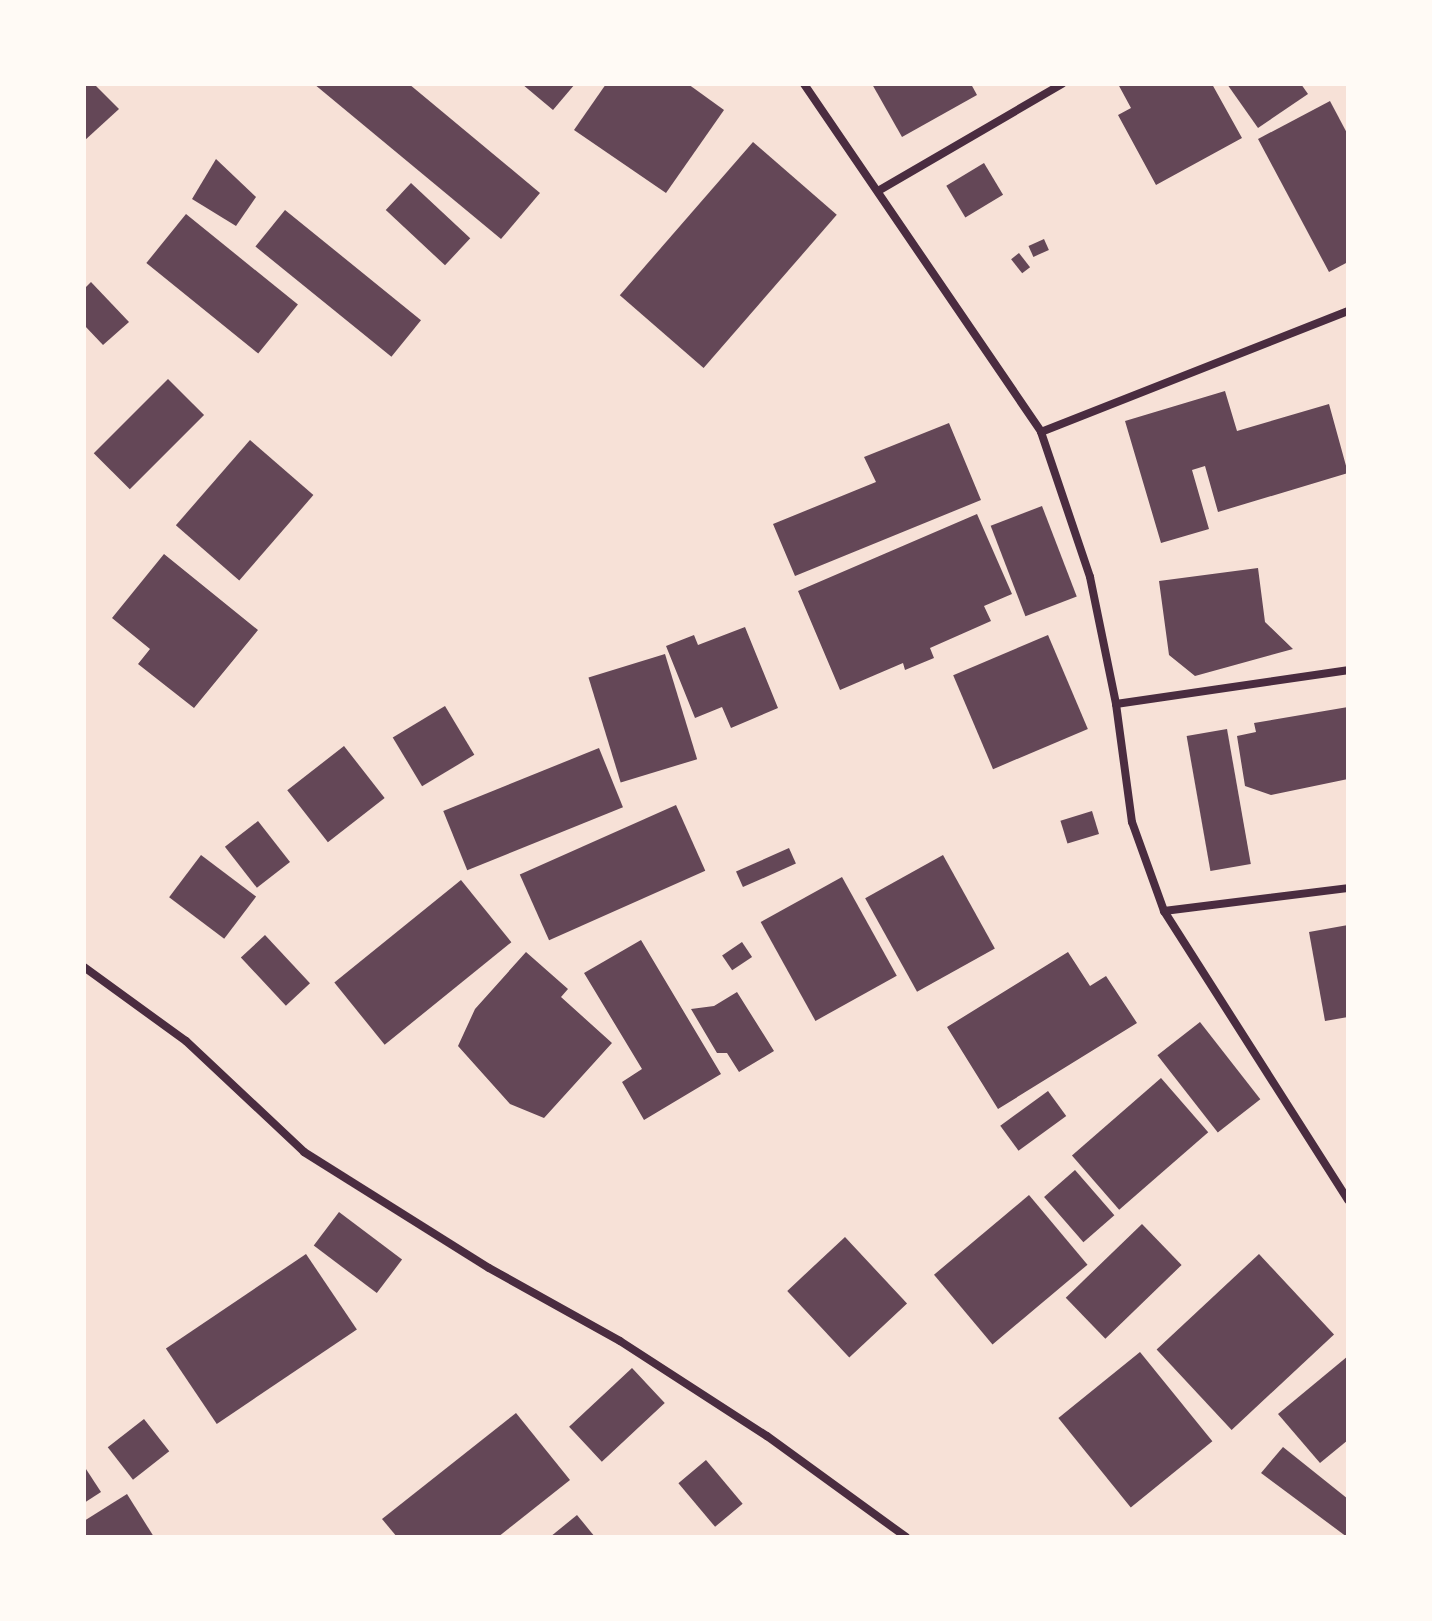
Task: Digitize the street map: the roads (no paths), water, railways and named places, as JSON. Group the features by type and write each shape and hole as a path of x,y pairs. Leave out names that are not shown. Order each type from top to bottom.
{"street":[{"path":"804,84 1041,432 1090,577 1116,704 1132,822 1164,911 1348,1200"},
{"path":"878,191 1062,84"},
{"path":"1041,432 1348,311"},
{"path":"1116,704 1348,670"},
{"path":"1164,911 1348,888"},
{"path":"84,967 186,1041 304,1152 489,1268 620,1341 767,1436 906,1537"}]}
